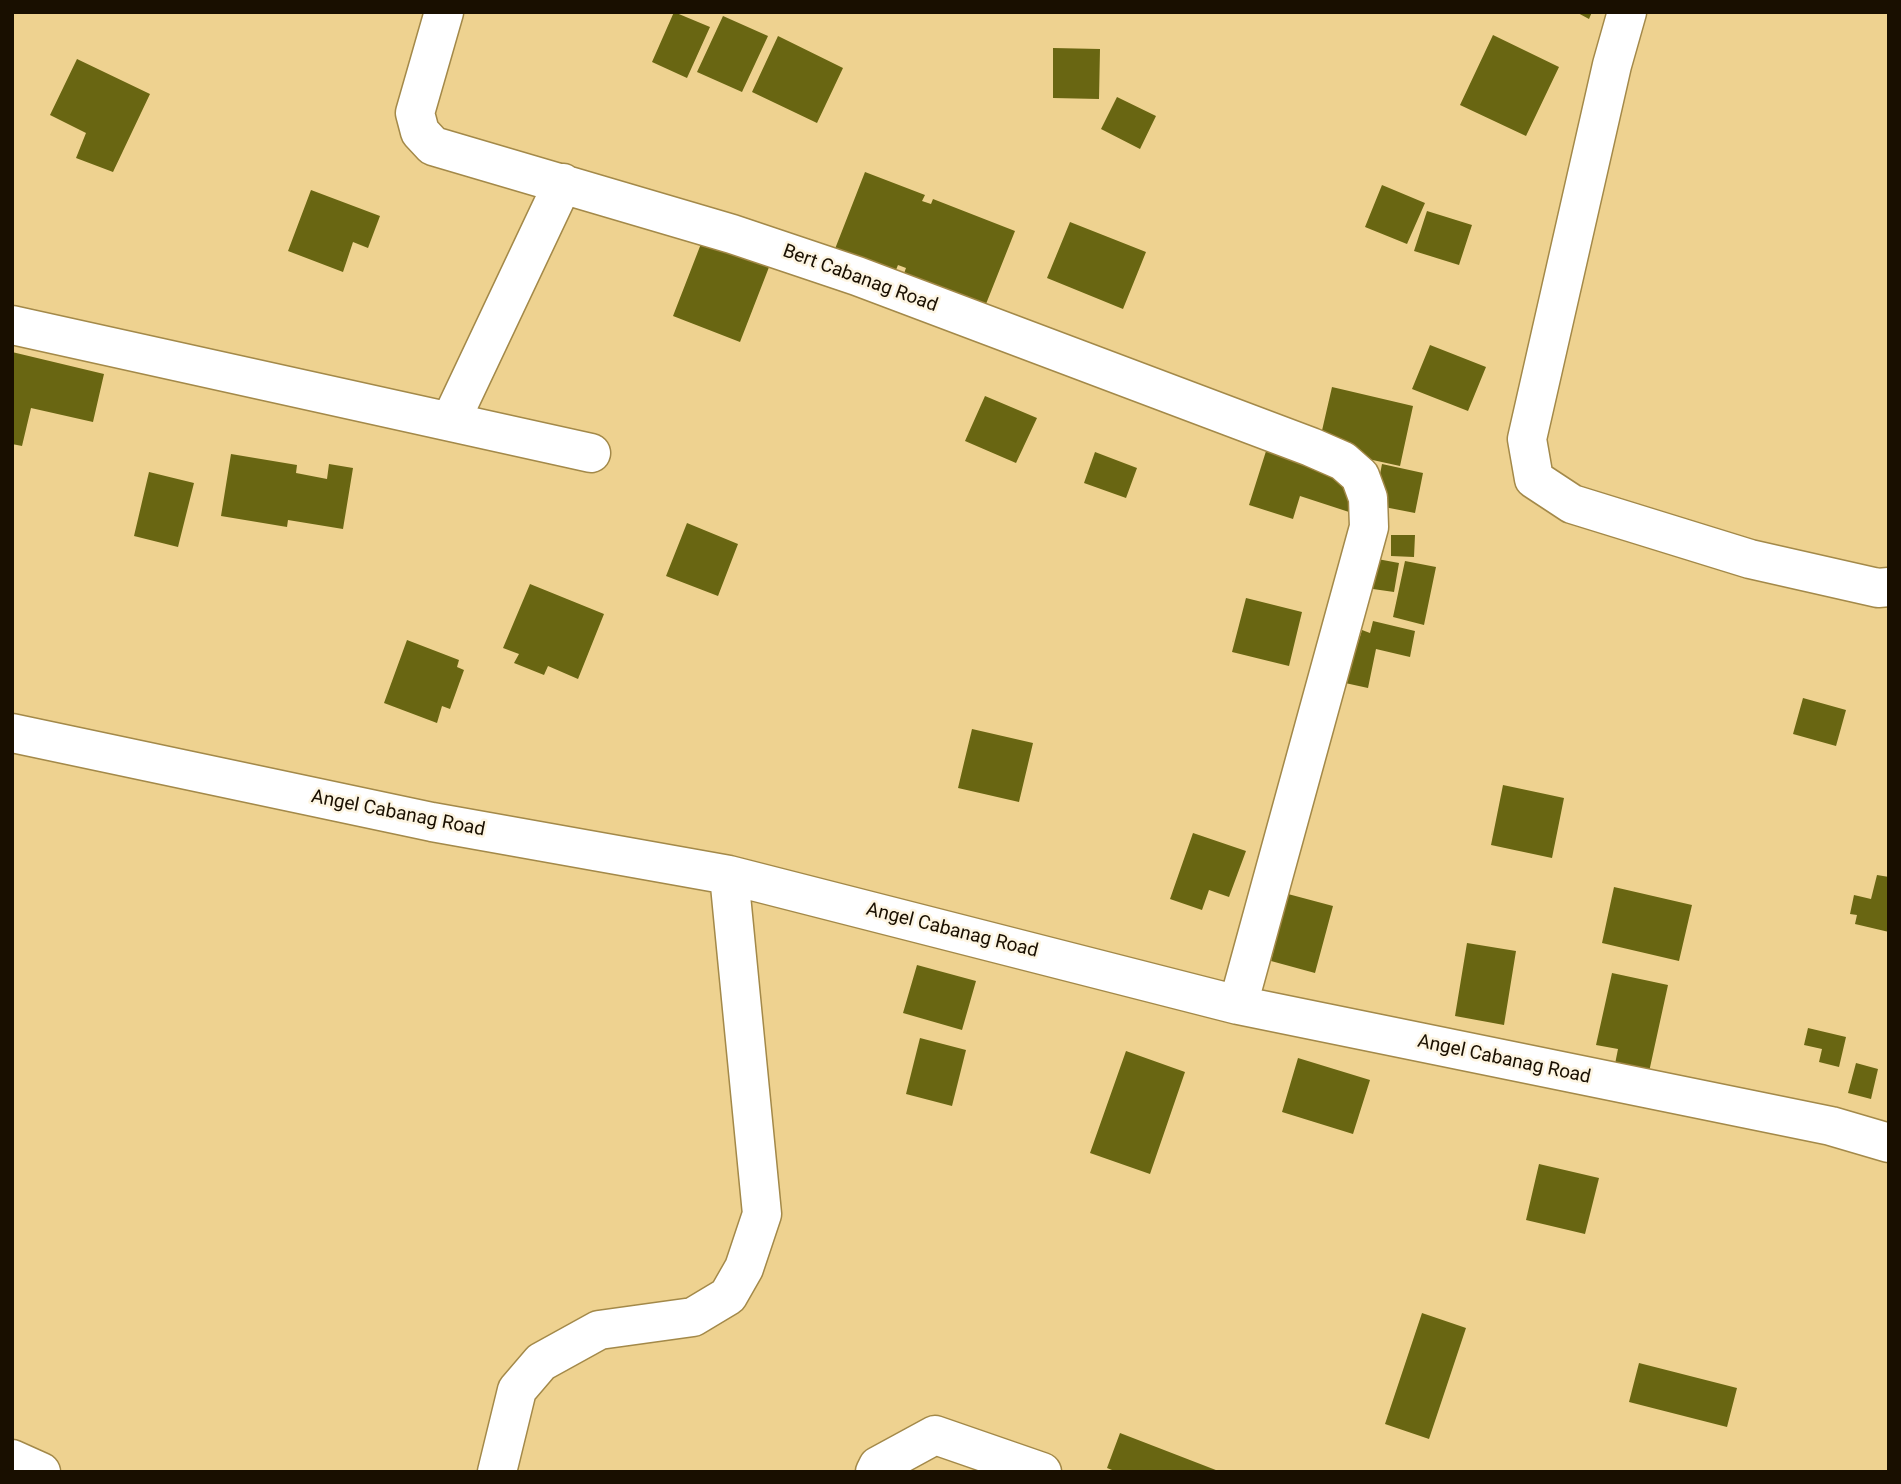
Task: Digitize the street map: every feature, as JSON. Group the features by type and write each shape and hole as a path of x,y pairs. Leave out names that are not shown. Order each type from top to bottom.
{"street":[{"name":"Bert Cabanag Road","path":"444,12 415,113 425,138 433,146 563,183 857,276 1311,447 1343,461 1360,476 1368,498 1369,527 1238,1005"},
{"path":"1627,12 1612,65 1527,439 1534,479 1572,505 1737,556 1878,588 1889,587"},
{"path":"451,420 563,183"},
{"path":"12,325 591,453"},
{"name":"Angel Cabanag Road","path":"12,733 432,822 729,875 1238,1005 1831,1126 1889,1143"},
{"path":"497,1472 507,1418 516,1390 541,1362 599,1331 693,1317 727,1296 744,1268 762,1214 729,875"},
{"path":"875,1472 878,1466 935,1435 1042,1472"},
{"path":"12,1459 41,1472"}],"building":[{"path":"674,12 710,27 687,78 652,62"},
{"path":"1576,12 1592,12 1589,19"},
{"path":"723,16 768,36 742,92 697,72"},
{"path":"1493,35 1559,67 1526,136 1460,105"},
{"path":"778,36 843,68 817,123 752,92"},
{"path":"1053,48 1100,49 1099,99 1053,98"},
{"path":"77,59 150,94 113,172 76,158 86,133 50,115"},
{"path":"1117,97 1156,116 1140,149 1101,129"},
{"path":"865,172 925,195 922,201 931,204 933,199 1015,231 982,314 901,282 906,268 898,265 893,277 833,254"},
{"path":"1382,185 1425,203 1407,244 1365,227"},
{"path":"311,190 380,216 368,248 353,242 343,272 288,251"},
{"path":"1427,211 1472,225 1459,265 1414,251"},
{"path":"1070,222 1146,252 1123,309 1047,278"},
{"path":"704,236 771,262 740,342 673,316"},
{"path":"1430,345 1486,367 1468,411 1412,389"},
{"path":"12,352 104,374 93,422 31,408 22,446 12,444"},
{"path":"1332,387 1413,406 1400,466 1318,448"},
{"path":"985,396 1037,418 1016,463 965,441"},
{"path":"1267,448 1358,481 1349,512 1300,496 1293,519 1249,505"},
{"path":"1095,452 1137,468 1126,498 1084,483"},
{"path":"231,454 297,465 296,473 327,479 329,464 353,468 343,529 288,520 287,527 221,516"},
{"path":"1382,464 1423,473 1415,513 1374,505"},
{"path":"149,472 194,483 178,547 134,536"},
{"path":"687,523 738,544 718,596 666,576"},
{"path":"1391,535 1415,535 1414,557 1391,556"},
{"path":"1372,558 1399,563 1394,592 1366,588"},
{"path":"1405,561 1436,567 1424,625 1393,617"},
{"path":"530,584 604,614 578,679 548,666 544,675 514,663 519,654 503,648"},
{"path":"1246,598 1302,612 1289,666 1232,652"},
{"path":"1373,621 1415,631 1410,657 1376,649 1368,688 1336,681 1344,640 1358,643 1362,630 1370,633"},
{"path":"407,640 459,660 457,667 464,670 450,709 442,706 437,723 384,703"},
{"path":"1803,698 1846,710 1836,746 1793,734"},
{"path":"972,729 1033,743 1019,802 958,788"},
{"path":"1503,785 1564,798 1552,858 1491,845"},
{"path":"1193,833 1246,851 1229,897 1209,890 1202,910 1170,899"},
{"path":"1877,875 1889,877 1889,932 1855,924 1857,915 1850,914 1854,895 1871,899"},
{"path":"1614,887 1692,905 1679,961 1602,943"},
{"path":"1288,894 1333,906 1315,973 1271,961"},
{"path":"1467,943 1516,951 1504,1025 1455,1016"},
{"path":"917,965 976,981 962,1030 903,1013"},
{"path":"1612,973 1668,985 1649,1072 1615,1064 1618,1049 1596,1045"},
{"path":"1808,1028 1846,1037 1839,1067 1819,1062 1822,1049 1804,1045"},
{"path":"920,1038 966,1050 952,1106 906,1094"},
{"path":"1126,1051 1185,1072 1150,1174 1090,1153"},
{"path":"1298,1058 1370,1080 1353,1134 1282,1112"},
{"path":"1856,1063 1878,1069 1871,1099 1848,1093"},
{"path":"1539,1164 1599,1178 1585,1234 1526,1220"},
{"path":"1422,1313 1466,1328 1429,1439 1385,1424"},
{"path":"1639,1363 1737,1388 1727,1427 1629,1402"},
{"path":"1120,1433 1221,1472 1117,1472 1107,1468"}]}
